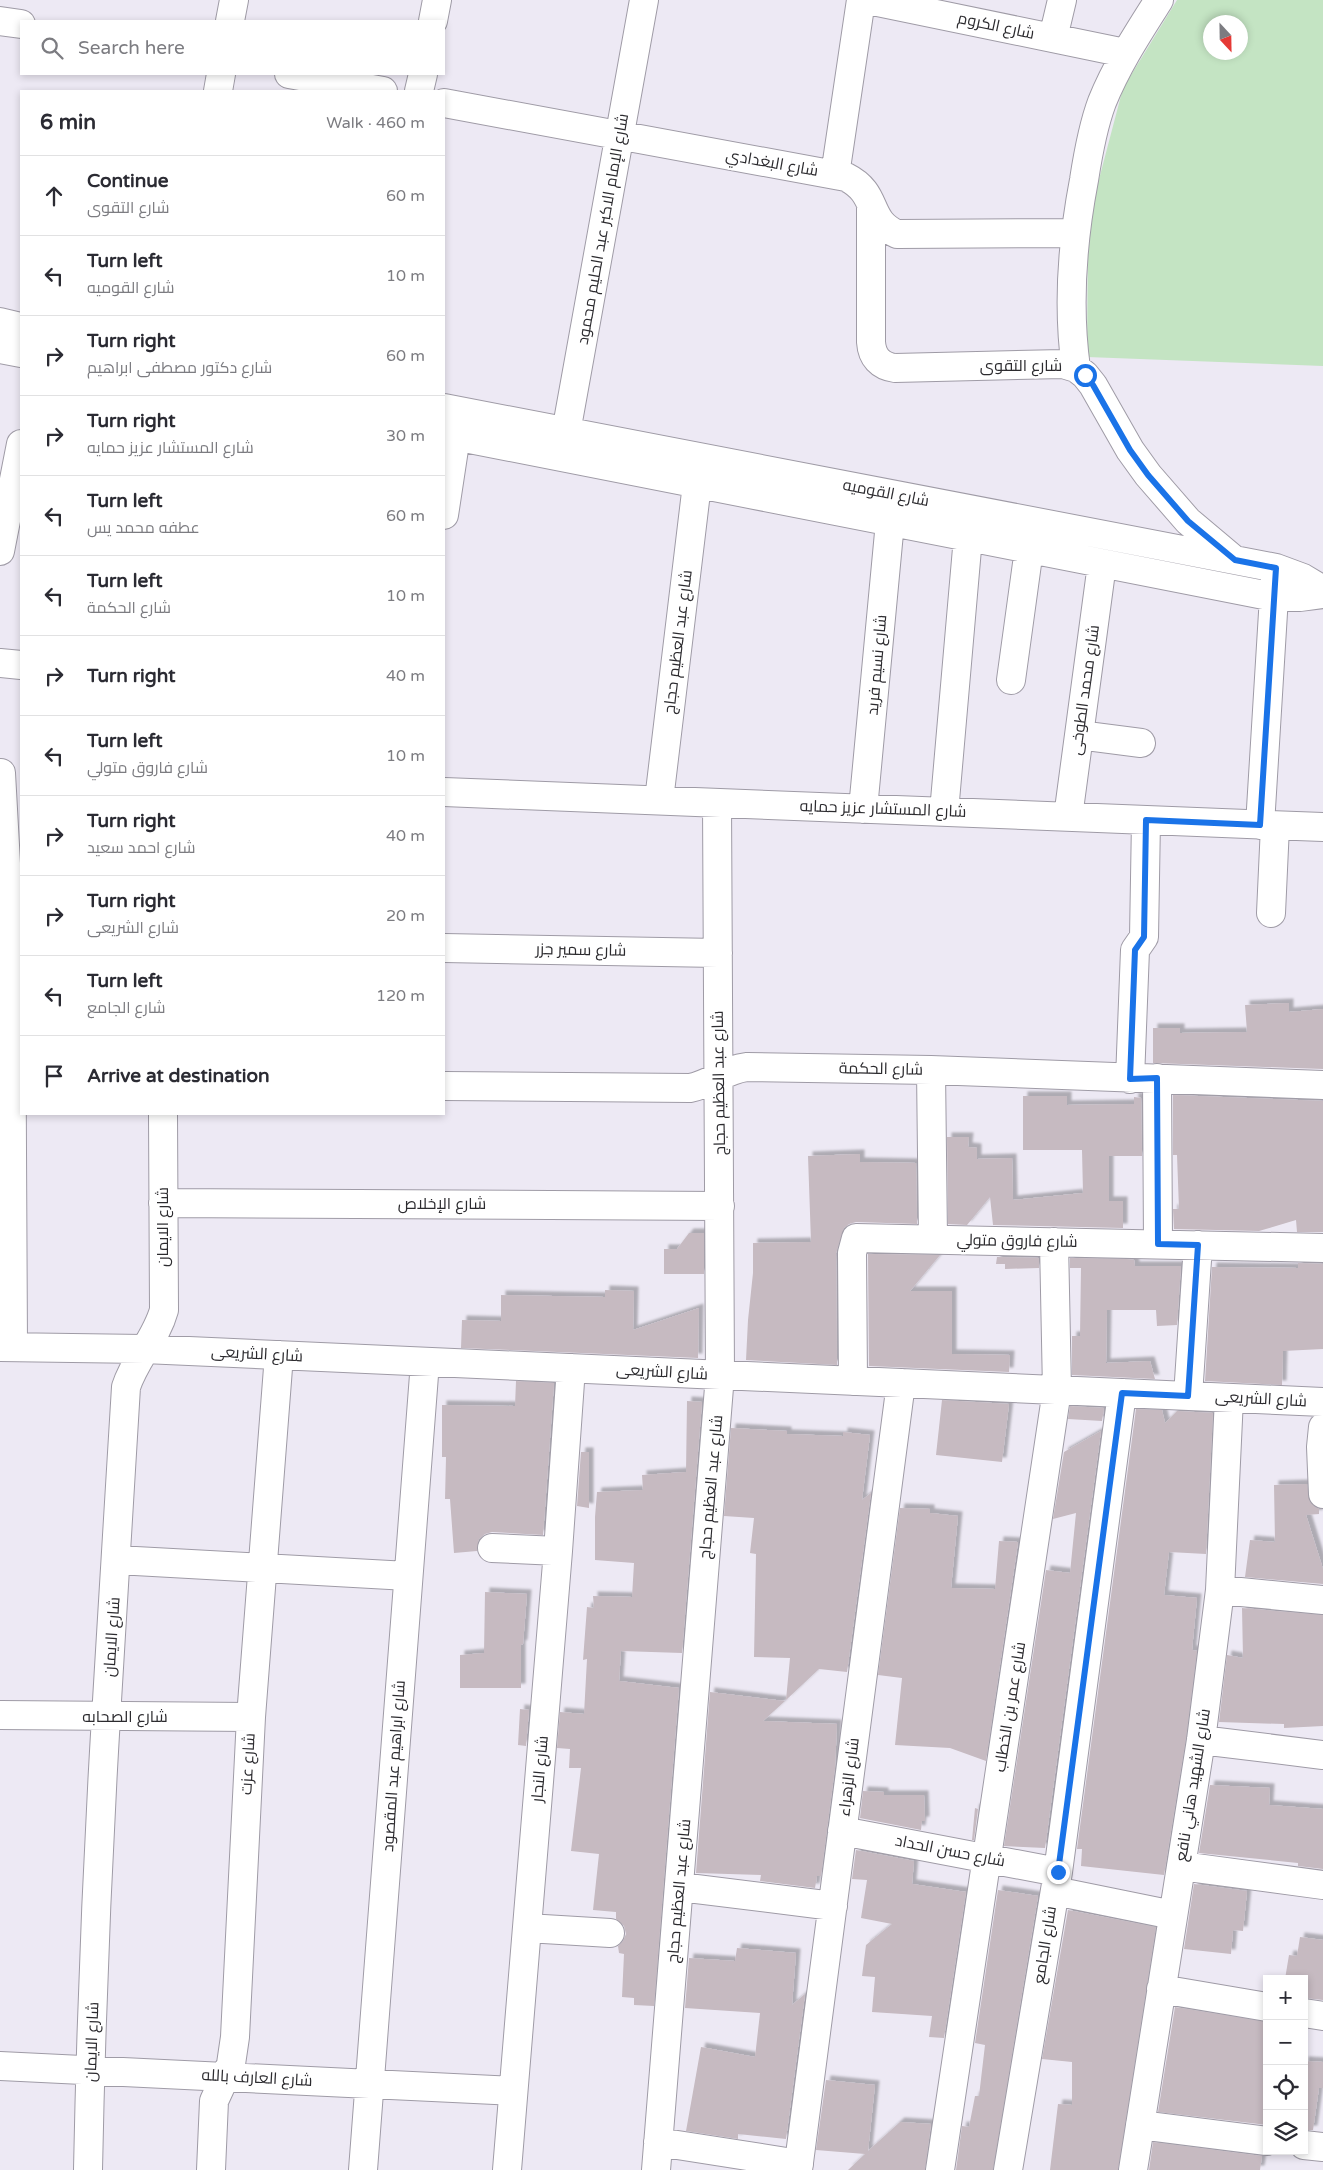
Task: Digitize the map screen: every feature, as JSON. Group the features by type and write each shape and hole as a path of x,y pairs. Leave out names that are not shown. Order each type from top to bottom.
{"street":[{"path":"230,20 234,0"},
{"path":"432,20 436,0"},
{"name":"شارع الإمام الاكبر عبد الحليم محمود","path":"564,445 644,0"},
{"path":"835,174 861,0"},
{"name":"شارع الكروم","path":"868,0 1125,53"},
{"path":"1052,38 1062,0"},
{"path":"1076,368 1070,306 1075,233 1087,158 1102,104 1125,53 1159,0"},
{"path":"0,21 20,24"},
{"path":"218,90 221,75"},
{"path":"295,75 377,90"},
{"path":"419,90 423,75"},
{"name":"شارع البغدادي","path":"445,103 846,177 857,182 871,200 877,218 882,225 897,234 1075,233"},
{"name":"شارع التقوى","path":"871,200 871,342 875,357 880,363 895,368 1062,364 1076,368 1093,385 1130,450 1167,499 1188,521 1235,560"},
{"path":"0,322 20,326"},
{"path":"0,349 20,353"},
{"name":"شارع القوميه","path":"445,408 697,484 1274,597 1300,598 1323,592"},
{"path":"445,502 450,435"},
{"name":"شارع القوميه","path":"450,435 564,445 1235,560 1276,568 1302,578 1323,592"},
{"path":"0,551 20,449"},
{"name":"شارع عبد العظيم حجاج","path":"659,800 697,484"},
{"name":"شارع نسيم فريد","path":"863,808 890,522"},
{"path":"944,812 968,537"},
{"path":"1011,680 1029,549"},
{"name":"شارع محمد الطوخى","path":"1068,817 1102,564"},
{"path":"1271,913 1268,825 1276,568"},
{"path":"0,663 20,666"},
{"path":"1079,734 1141,744"},
{"path":"7,774 6,954 11,1034 7,1347"},
{"name":"شارع المستشار عزيز حمايه","path":"445,792 1323,827"},
{"name":"شارع عبد العظيم حجاج","path":"656,2170 720,1375 720,1076 717,803"},
{"path":"1130,1079 1135,950 1144,937 1146,820"},
{"name":"شارع سمير جزر","path":"445,948 718,953"},
{"name":"شارع الحكمة","path":"445,1086 690,1088 711,1082 737,1068 747,1067 931,1070 1323,1085"},
{"path":"931,1070 933,1239"},
{"path":"1157,1078 1158,1244"},
{"name":"شارع الايمان","path":"88,2170 90,2070 106,1717 126,1387 130,1374 144,1349 153,1338 164,1310 163,1115"},
{"name":"شارع الإخلاص","path":"163,1203 720,1206"},
{"name":"شارع فاروق متولي","path":"853,1381 852,1253 856,1238 1323,1248"},
{"name":"شارع عمر بن الخطاب","path":"940,2170 1057,1390 1054,1242"},
{"path":"1188,1396 1198,1245"},
{"name":"شارع الشريعى","path":"7,1347 144,1349 1323,1402"},
{"name":"شارع عزت","path":"211,2170 214,2101 231,2064 235,2037 251,1717 279,1355"},
{"name":"شارع ابراهيم عبد المقصود","path":"363,2170 424,1362"},
{"name":"شارع النجار","path":"507,2170 558,1551 571,1368"},
{"name":"شارع الزهراء","path":"798,2167 901,1384"},
{"name":"شارع الجامع","path":"1008,2170 1056,1881 1122,1393"},
{"name":"شارع الشهيد هاني نافع","path":"1133,2170 1201,1740 1220,1590 1230,1398"},
{"path":"1323,1427 1321,1447 1323,1494"},
{"path":"492,1548 558,1551"},
{"path":"117,1560 408,1576"},
{"path":"1220,1590 1323,1600"},
{"name":"شارع الصحابه","path":"0,1715 251,1717"},
{"path":"1201,1740 1323,1755"},
{"name":"شارع حسن الحداد","path":"842,1831 987,1858 1056,1881 1172,1915"},
{"path":"1181,1866 1323,1885"},
{"path":"680,1887 833,1906"},
{"path":"527,1928 610,1933"},
{"path":"1161,1989 1263,2006"},
{"path":"1308,2014 1323,2016"},
{"name":"شارع العارف بالله","path":"0,2066 513,2090"},
{"path":"1140,2125 1263,2141"},
{"path":"658,2142 798,2167"},
{"path":"1308,2145 1323,2147"}],"green space":[{"path":"1177,0 1323,0 1323,366 1087,357 1088,221 1123,88"}],"building":[{"path":"1289,1003 1289,1012 1323,1009 1323,1069 1153,1063 1153,1028 1180,1028 1180,1033 1247,1032 1245,1005"},
{"path":"1173,1095 1323,1101 1323,1232 1297,1232 1296,1220 1259,1231 1174,1229 1173,1209 1179,1209 1177,1155 1173,1155"},
{"path":"1023,1096 1067,1096 1067,1105 1134,1104 1134,1097 1141,1098 1142,1156 1109,1156 1109,1201 1123,1201 1123,1228 993,1225 990,1197 967,1225 948,1224 947,1137 969,1137 968,1147 977,1148 977,1159 1012,1158 1013,1200 1083,1193 1082,1150 1023,1150"},
{"path":"860,1154 860,1162 916,1163 917,1224 856,1222 844,1228 836,1253 837,1365 746,1360 753,1273 753,1243 811,1242 808,1156"},
{"path":"689,1233 704,1233 704,1274 664,1274 664,1249 677,1249"},
{"path":"868,1254 940,1255 910,1291 952,1291 952,1354 1010,1355 1009,1372 869,1366"},
{"path":"997,1257 1039,1258 1039,1268 1005,1269 1005,1264 996,1264"},
{"path":"1070,1258 1126,1259 1134,1260 1135,1266 1181,1266 1177,1325 1157,1326 1156,1310 1107,1310 1106,1363 1150,1361 1155,1379 1072,1375 1072,1336 1080,1336 1081,1268 1070,1268"},
{"path":"1298,1263 1323,1264 1323,1349 1283,1351 1282,1385 1205,1381 1212,1267 1298,1268"},
{"path":"605,1290 634,1291 633,1330 699,1308 698,1358 461,1348 462,1320 501,1321 501,1295 605,1297"},
{"path":"516,1381 554,1383 543,1535 492,1532 485,1534 479,1539 477,1551 454,1553 450,1499 445,1499 446,1457 442,1457 442,1405 515,1406"},
{"path":"942,1400 1009,1404 1002,1462 936,1455"},
{"path":"687,1401 702,1402 682,1653 621,1651 619,1681 679,1688 654,2006 634,2005 634,1998 622,1997 624,1954 619,1953 618,1946 626,1934 624,1926 616,1919 616,1912 593,1910 599,1854 571,1851 581,1768 569,1768 570,1749 557,1748 560,1712 584,1714 587,1659 583,1660 587,1607 594,1608 593,1596 632,1597 634,1563 595,1560 597,1492 643,1490 642,1475 686,1472"},
{"path":"1070,1406 1104,1408 1102,1421 1068,1419"},
{"path":"1136,1409 1162,1410 1165,1423 1177,1411 1213,1413 1206,1554 1169,1552 1164,1595 1197,1598 1192,1650 1197,1651 1186,1738 1164,1875 1081,1866 1082,1849 1077,1849"},
{"path":"731,1428 787,1431 787,1434 843,1436 843,1432 870,1435 862,1500 871,1493 847,1672 819,1669 786,1700 790,1658 754,1657 756,1554 750,1553 754,1518 724,1516"},
{"path":"1101,1431 1045,1848 1004,1846 1046,1570 1070,1573 1076,1513 1053,1519 1064,1452"},
{"path":"581,1452 589,1452 589,1508 577,1506"},
{"path":"1307,1484 1310,1502 1319,1509 1319,1514 1306,1515 1323,1569 1323,1584 1245,1577 1250,1540 1275,1542 1274,1485"},
{"path":"900,1508 930,1509 930,1513 958,1516 951,1588 995,1589 999,1541 1018,1542 986,1761 950,1748 895,1745 902,1678 878,1675"},
{"path":"485,1592 527,1594 523,1644 521,1645 521,1688 460,1688 460,1655 484,1653"},
{"path":"1242,1608 1323,1615 1323,1726 1284,1728 1284,1724 1219,1722 1227,1655 1243,1658"},
{"path":"710,1692 785,1701 763,1721 837,1724 835,1768 821,1876 817,1876 815,1888 760,1881 761,1875 696,1873"},
{"path":"520,1709 529,1710 526,1746 518,1745"},
{"path":"1210,1785 1270,1788 1269,1805 1323,1809 1323,1869 1298,1866 1298,1863 1199,1853"},
{"path":"863,1791 884,1792 884,1795 924,1795 925,1821 922,1821 921,1830 860,1818"},
{"path":"975,1808 978,1809 974,1840 972,1840"},
{"path":"856,1850 914,1861 912,1884 966,1892 944,2038 929,2037 932,2016 872,2012 875,1977 862,1976 866,1945 892,1924 861,1918 867,1880 852,1879"},
{"path":"1194,1884 1247,1891 1243,1931 1233,1930 1231,1954 1184,1949"},
{"path":"998,1890 1038,1896 993,2170 956,2170 962,2126 969,2127 975,2096 979,2096 985,2045 975,2043"},
{"path":"1068,1910 1156,1927 1118,2170 1050,2170 1058,2104 1072,2105 1072,2062 1042,2059"},
{"path":"1300,1937 1323,1940 1323,2000 1308,1998 1308,1975 1286,1975 1289,1955 1297,1956"},
{"path":"737,1948 796,1953 792,2005 805,1994 786,2139 738,2134 738,2139 686,2131 701,2047 755,2057 760,2013 685,2008 689,1958 735,1961"},
{"path":"1175,2007 1263,2021 1263,2125 1158,2112"},
{"path":"1308,2061 1323,2062 1323,2088 1319,2088 1313,2130 1308,2130"},
{"path":"826,2080 875,2085 868,2151 900,2122 931,2124 925,2170 848,2170 865,2154 816,2150"},
{"path":"1153,2142 1262,2156 1260,2170 1149,2170"}],"route":[{"path":"1058,1872 1122,1393 1188,1396 1198,1245 1158,1244 1157,1078 1130,1079 1135,950 1144,937 1146,820 1260,825 1276,568 1235,560 1188,521 1167,499 1130,450 1093,385 1085,375"}]}
